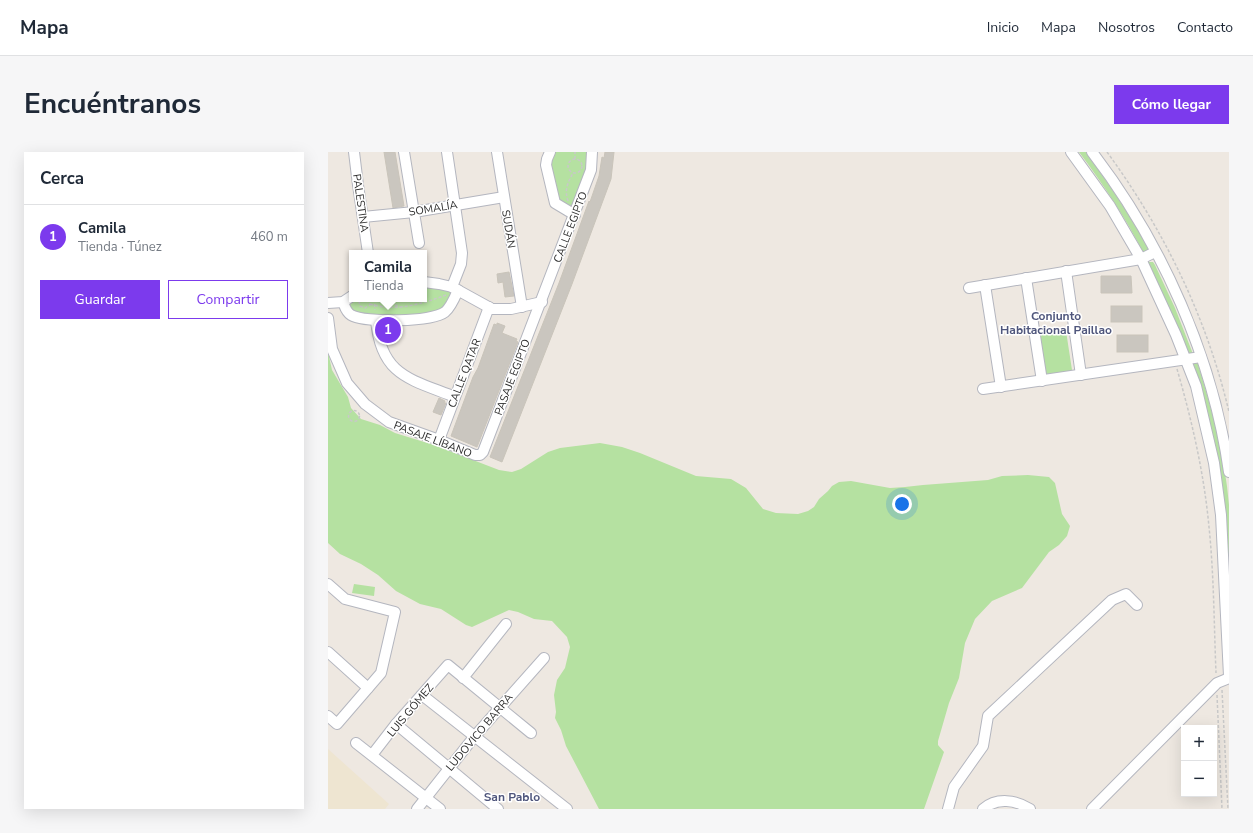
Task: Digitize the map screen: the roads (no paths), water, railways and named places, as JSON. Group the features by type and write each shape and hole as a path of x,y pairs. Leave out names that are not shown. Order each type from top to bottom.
{"street":[{"name":"PALESTINA","path":"354,152 368,250"},
{"path":"404,152 419,242"},
{"path":"343,302 347,312 353,316 376,320 407,320 430,317 445,312 451,305 461,264 462,253 447,152"},
{"name":"SUDÁN","path":"497,152 522,306"},
{"path":"550,152 546,165 555,203 575,215"},
{"name":"CALLE EGIPTO","path":"542,302 591,170 592,152"},
{"path":"1071,152 1110,206 1139,259 1168,316 1180,360 1196,386 1212,450 1224,541 1224,679 1092,809"},
{"path":"1092,152 1133,212 1182,306 1201,357 1217,412 1229,472"},
{"name":"SOMALÍA","path":"362,217 414,212 504,197"},
{"path":"969,288 1139,259 1155,252"},
{"path":"1066,271 1082,375"},
{"path":"1026,278 1042,380"},
{"path":"427,282 455,289 492,309 511,309 542,302"},
{"path":"985,285 1001,387"},
{"path":"328,303 343,302 349,298"},
{"name":"PASAJE EGIPTO","path":"483,452 542,302"},
{"name":"CALLE QATAR","path":"439,440 489,307"},
{"name":"PASAJE LÍBANO","path":"328,318 332,350 347,383 364,404 388,422 439,440 475,455 480,455 483,452"},
{"path":"376,320 377,332 384,353 391,365 404,376 455,397"},
{"path":"983,389 1201,357"},
{"path":"328,584 345,599 395,612 381,672 337,724 328,716"},
{"path":"948,809 954,787 983,746 988,716 1112,600 1126,594 1137,605"},
{"path":"506,624 463,678 531,733"},
{"path":"328,652 368,688"},
{"name":"LUDOVICO BARRA","path":"417,809 474,737 544,658"},
{"name":"LUIS GÓMEZ","path":"372,755 396,724 448,665 463,678"},
{"path":"422,695 567,809"},
{"path":"396,724 498,809"},
{"path":"356,743 440,809"},
{"path":"983,809 997,802 1010,801 1020,803 1030,809"}],"place":[{"name":"Camila","path":"388,330"}],"district":[{"name":"Conjunto Habitacional Paillao","path":"1056,323"},
{"name":"San Pablo","path":"512,797"}]}
